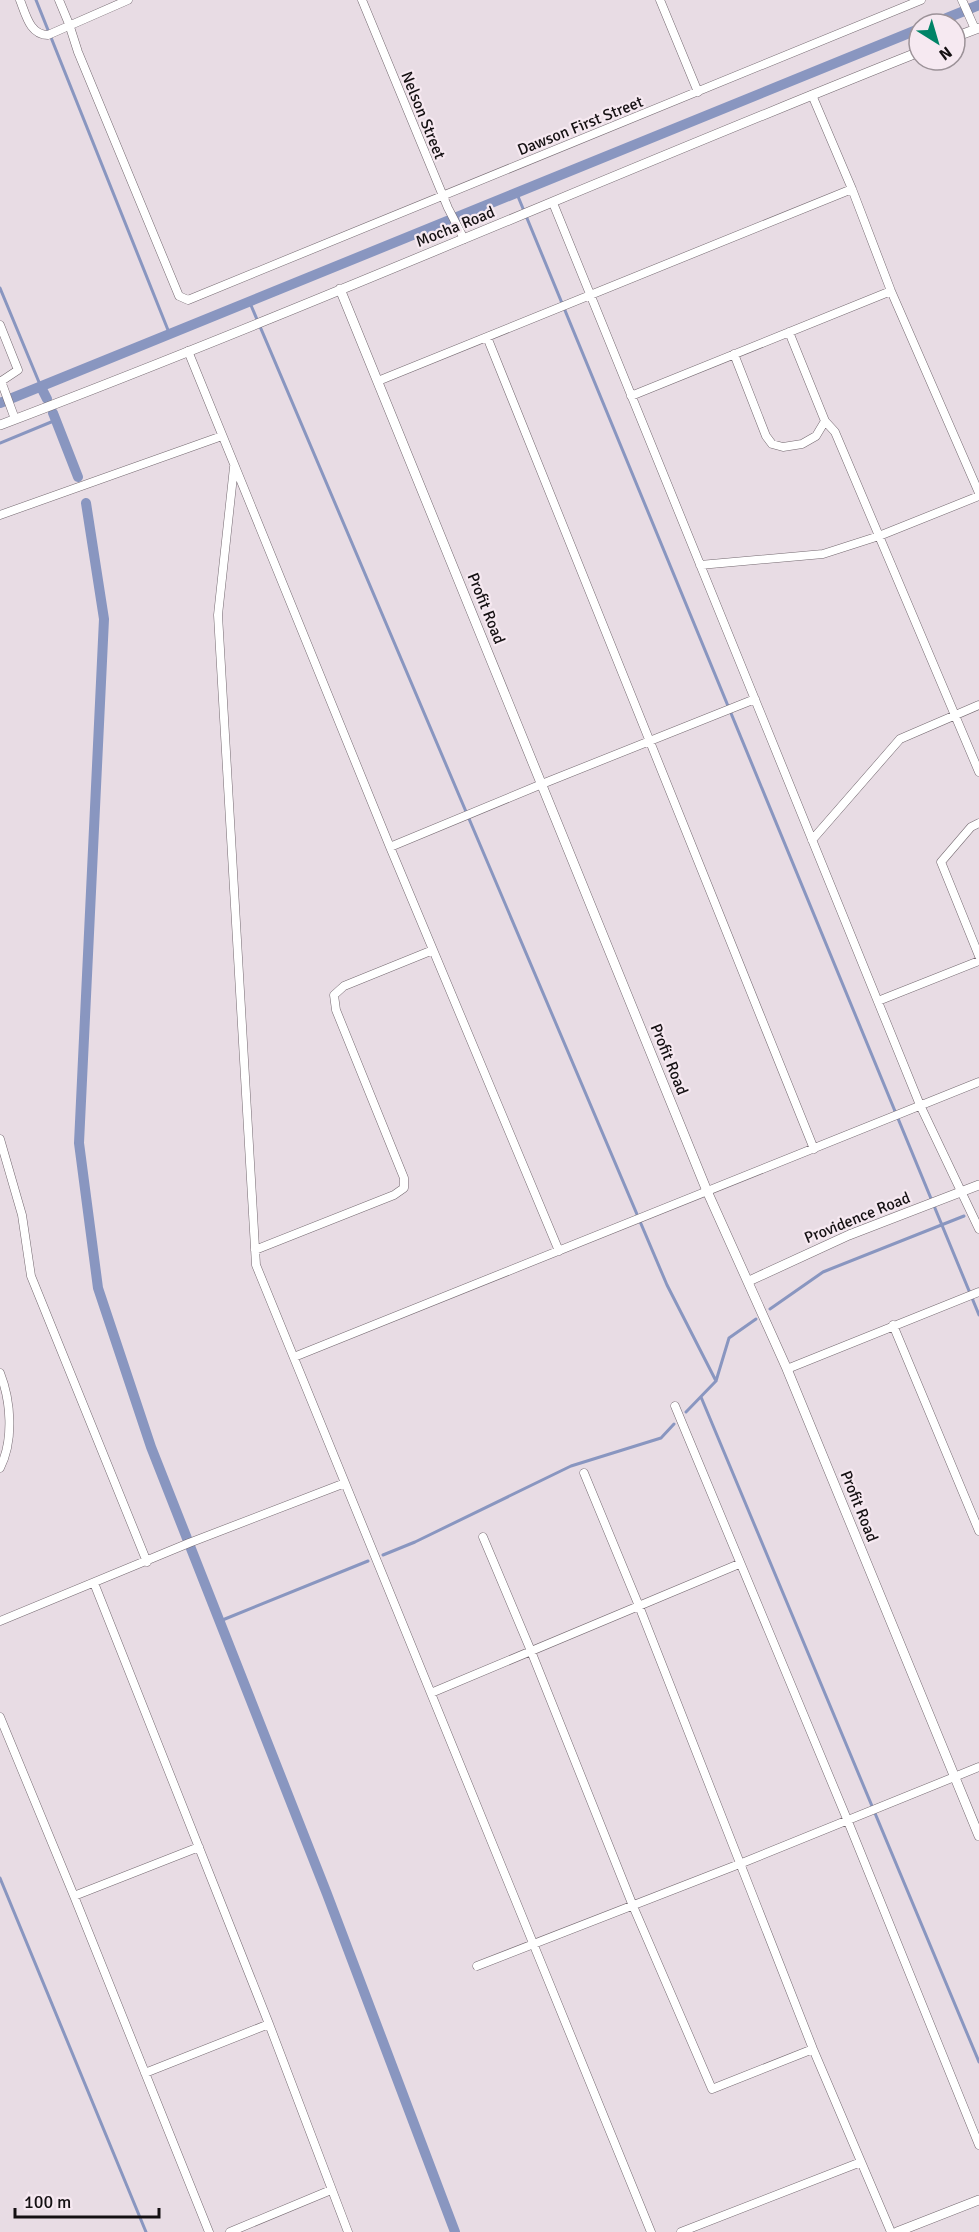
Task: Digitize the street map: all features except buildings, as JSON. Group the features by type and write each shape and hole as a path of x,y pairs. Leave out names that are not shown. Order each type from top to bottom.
{"street":[{"path":"20,0 33,30 40,35 48,34 128,0"},
{"name":"Dawson First Street","path":"59,0 78,52 180,296 191,300 921,0"},
{"name":"Nelson Street","path":"362,0 448,208 464,239"},
{"path":"660,0 698,92"},
{"path":"963,1 970,19 977,28"},
{"name":"Mocha Road","path":"0,425 13,415 188,351 907,57"},
{"path":"700,565 823,554 879,536 979,494 891,291 852,189 812,95"},
{"path":"378,381 852,189"},
{"path":"554,202 920,1105 979,1229"},
{"name":"Profit Road","path":"340,289 707,1191 787,1369 979,1836"},
{"path":"631,396 891,291"},
{"path":"0,325 18,370 1,381 13,415"},
{"path":"789,332 825,421 835,432 979,772"},
{"path":"487,337 814,1149"},
{"path":"188,351 390,847 559,1251"},
{"path":"734,354 766,436 772,444 783,447 802,444 816,436 825,421"},
{"path":"0,515 222,436"},
{"path":"234,467 218,615 256,1265 651,2232"},
{"path":"390,847 755,699"},
{"path":"812,840 900,739 979,705"},
{"path":"979,823 972,827 941,862 979,956"},
{"path":"255,1250 393,1195 404,1188 404,1178 336,1010 334,995 344,986 433,950"},
{"path":"878,1001 979,961"},
{"path":"294,1357 979,1082"},
{"path":"0,1139 22,1215 31,1276 147,1562"},
{"name":"Providence Road","path":"749,1281 849,1234 979,1185"},
{"path":"787,1369 979,1292"},
{"path":"893,1325 979,1531"},
{"path":"0,1372 5,1386 8,1412 8,1439 0,1468"},
{"path":"675,1406 847,1819 979,2145"},
{"path":"584,1473 742,1863 813,2049 891,2232"},
{"path":"0,1621 345,1483"},
{"path":"483,1537 633,1906 712,2089 813,2049"},
{"path":"431,1693 739,1564"},
{"path":"94,1584 200,1847 348,2232"},
{"path":"0,1717 209,2232"},
{"path":"477,1966 742,1863 979,1767"},
{"path":"74,1896 200,1847"},
{"path":"145,2073 269,2024"},
{"path":"681,2232 861,2162"},
{"path":"230,2232 332,2190"},
{"path":"897,2232 979,2200"}],"waterway":[{"path":"36,0 170,335"},
{"path":"962,12 979,5"},
{"path":"0,403 907,34"},
{"path":"517,194 979,1315"},
{"path":"0,288 41,387"},
{"path":"250,303 667,1285 716,1381"},
{"path":"41,387 47,399"},
{"path":"53,413 78,477"},
{"path":"0,443 56,420"},
{"path":"86,503 104,619 79,1143 98,1288 151,1447 327,1894 455,2232"},
{"path":"770,1309 823,1272 964,1216"},
{"path":"686,1412 716,1381 729,1338 756,1319"},
{"path":"701,1397 979,2062"},
{"path":"383,1555 415,1542 571,1466 661,1438 674,1424"},
{"path":"220,1621 368,1561"},
{"path":"0,1878 146,2232"}]}
